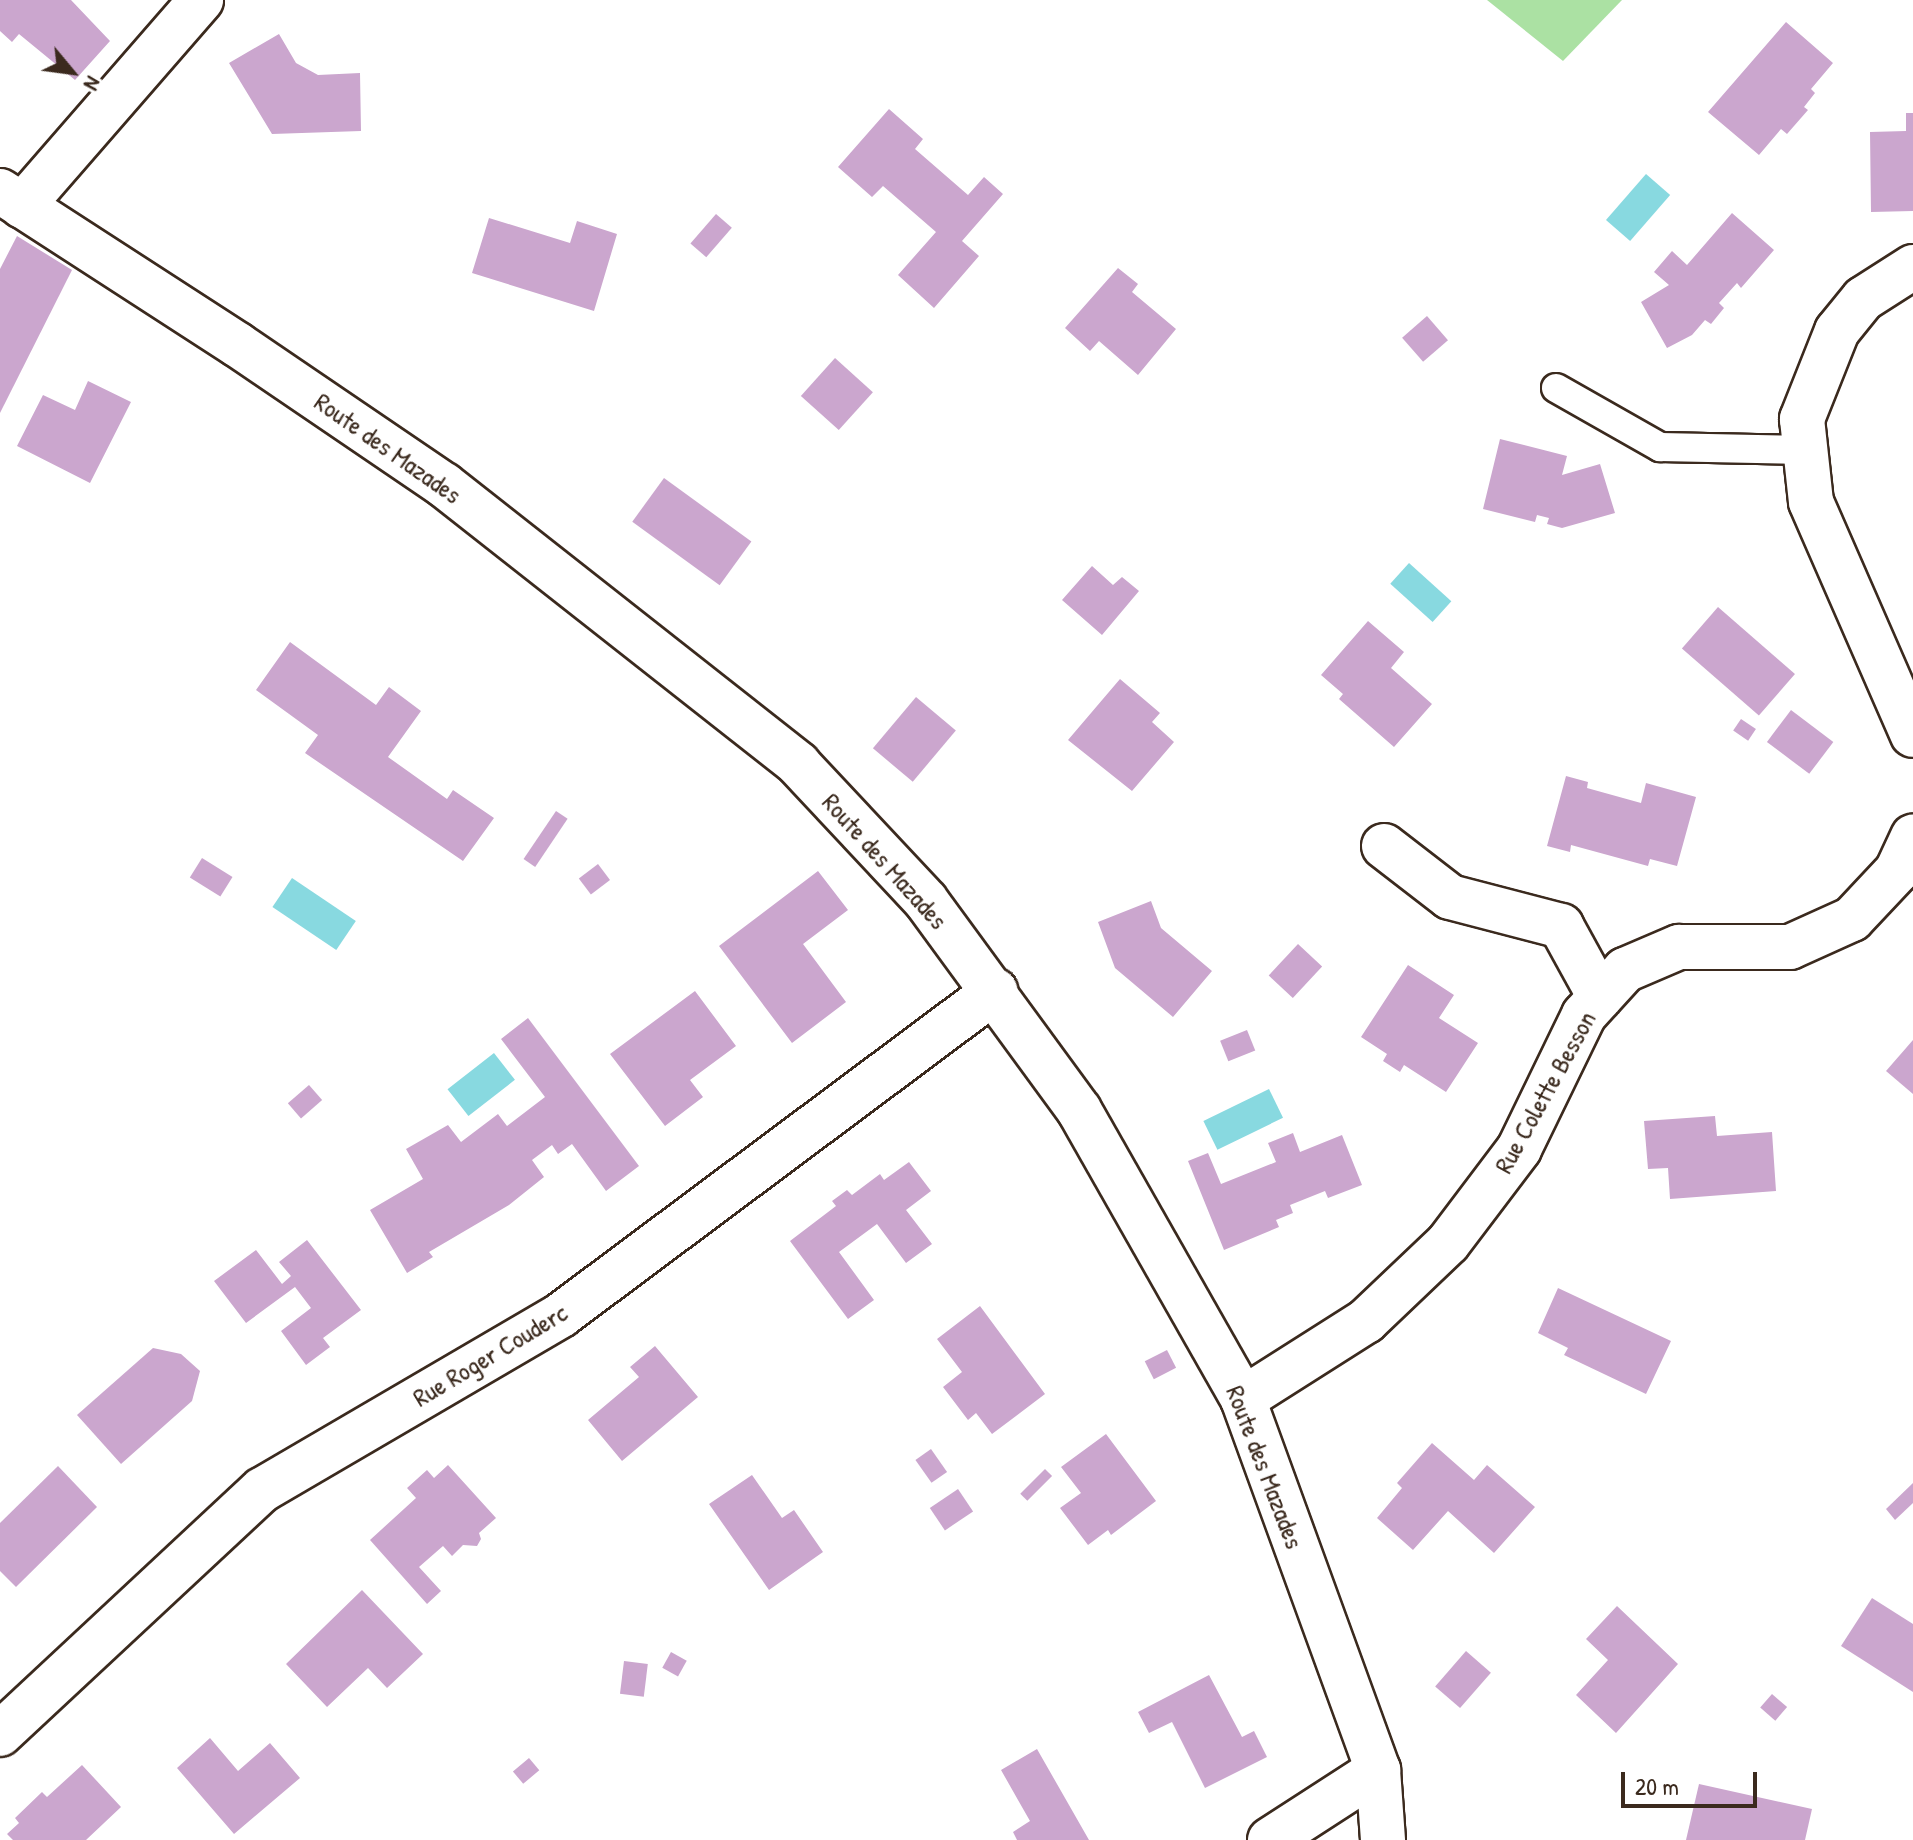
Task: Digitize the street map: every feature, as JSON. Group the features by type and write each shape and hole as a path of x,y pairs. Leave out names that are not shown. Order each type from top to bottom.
{"street":[{"path":"11,198 201,0"},
{"name":"Route des Mazades","path":"11,198 238,345 444,485 798,764 926,901 995,991 1079,1110 1243,1399 1378,1770 1383,1840"},
{"path":"1913,267 1863,299 1837,331 1802,419 1811,502 1913,735"},
{"name":"Rue Colette Besson","path":"1243,1399 1366,1321 1448,1243 1519,1149 1584,1015 1625,970 1679,947 1790,947 1852,919 1897,871 1913,836"},
{"path":"1384,846 1450,897 1561,926 1600,997"},
{"name":"Rue Roger Couderc","path":"0,1734 262,1490 561,1315 995,991"},
{"path":"1270,1840 1378,1770"}],"lane":[{"path":"1556,388 1660,447 1805,450"}],"green space":[{"path":"1487,0 1622,0 1563,61"}],"water":[{"path":"1646,174 1670,195 1630,241 1606,220"},
{"path":"1409,563 1451,601 1433,622 1390,584"},
{"path":"292,878 356,921 336,950 272,907"},
{"path":"494,1053 515,1080 468,1116 448,1089"},
{"path":"1269,1089 1283,1118 1217,1150 1203,1121"}],"building":[{"path":"0,0 71,0 110,41 75,80 19,34 12,42 0,31"},
{"path":"1786,22 1833,63 1811,89 1815,93 1804,107 1808,110 1787,134 1781,129 1759,155 1708,112"},
{"path":"279,34 296,63 318,75 360,73 361,131 272,134 229,63"},
{"path":"889,109 923,139 915,149 968,195 984,177 1003,194 962,241 979,256 934,308 898,275 936,232 883,186 872,197 838,167"},
{"path":"1906,113 1913,113 1913,211 1871,212 1870,132 1906,131"},
{"path":"1732,213 1774,250 1741,288 1737,283 1719,303 1724,308 1711,324 1705,320 1692,335 1667,348 1641,302 1669,285 1654,272 1672,251 1687,265"},
{"path":"716,214 732,228 706,257 690,243"},
{"path":"489,218 570,243 577,221 617,234 594,311 472,273"},
{"path":"17,236 72,270 0,413 0,269"},
{"path":"1118,268 1138,284 1132,292 1176,329 1138,375 1099,341 1090,351 1065,328"},
{"path":"1427,316 1448,340 1423,362 1402,338"},
{"path":"835,358 873,392 839,430 801,396"},
{"path":"88,381 131,402 90,483 17,446 43,395 75,410"},
{"path":"1500,439 1567,456 1562,475 1600,464 1615,513 1562,528 1547,524 1549,518 1537,515 1535,522 1483,509"},
{"path":"664,478 751,541 720,585 632,522"},
{"path":"1092,566 1113,585 1122,577 1139,591 1102,635 1062,600"},
{"path":"1718,607 1795,674 1759,715 1682,649"},
{"path":"1368,621 1404,652 1391,668 1432,704 1394,747 1339,699 1343,694 1321,675"},
{"path":"290,642 376,705 389,687 421,711 388,757 447,799 453,790 494,818 463,861 305,753 318,735 256,690"},
{"path":"1120,679 1160,713 1152,722 1174,742 1132,791 1068,740"},
{"path":"916,697 956,730 913,782 873,748"},
{"path":"1791,710 1833,742 1809,774 1767,742"},
{"path":"1741,719 1756,729 1748,741 1733,731"},
{"path":"1566,776 1588,782 1587,788 1641,803 1646,783 1696,797 1677,866 1650,859 1648,866 1571,845 1570,852 1547,846"},
{"path":"556,811 568,819 535,867 524,859"},
{"path":"202,858 233,877 220,897 190,878"},
{"path":"598,864 610,880 591,894 579,878"},
{"path":"818,871 848,910 803,944 846,1002 792,1043 719,946"},
{"path":"1151,901 1161,928 1212,971 1173,1017 1115,968 1098,922"},
{"path":"1298,944 1322,967 1293,998 1269,975"},
{"path":"1408,965 1454,995 1439,1018 1478,1043 1446,1092 1404,1065 1400,1072 1383,1061 1387,1054 1361,1037"},
{"path":"695,991 736,1046 690,1080 703,1097 665,1126 610,1054"},
{"path":"528,1018 639,1166 606,1191 572,1144 558,1154 552,1145 532,1160 544,1177 509,1205 429,1252 433,1257 407,1273 370,1210 423,1179 406,1149 448,1125 461,1142 498,1114 507,1126 545,1097 501,1039"},
{"path":"1247,1030 1255,1050 1228,1061 1220,1041"},
{"path":"1913,1040 1913,1094 1886,1071"},
{"path":"309,1085 322,1100 301,1118 288,1103"},
{"path":"1715,1116 1717,1136 1772,1132 1776,1191 1670,1199 1668,1168 1648,1169 1644,1121"},
{"path":"1293,1133 1300,1152 1342,1135 1362,1185 1328,1198 1325,1191 1290,1205 1293,1213 1276,1220 1279,1227 1224,1250 1188,1161 1208,1153 1221,1184 1276,1162 1268,1143"},
{"path":"909,1162 931,1191 906,1210 932,1244 906,1263 877,1224 839,1252 874,1300 848,1319 790,1241 836,1206 832,1201 847,1190 852,1195 880,1174 884,1180"},
{"path":"307,1240 361,1310 323,1338 330,1347 306,1365 281,1331 311,1308 295,1287 246,1323 214,1281 256,1250 282,1284 291,1276 279,1262"},
{"path":"1558,1288 1671,1341 1646,1394 1564,1355 1568,1348 1538,1333"},
{"path":"980,1306 1045,1394 992,1434 976,1413 968,1420 943,1387 962,1372 937,1339"},
{"path":"655,1346 698,1397 622,1461 588,1420 639,1377 630,1367"},
{"path":"153,1348 181,1354 200,1371 192,1401 121,1464 77,1415"},
{"path":"1167,1350 1176,1368 1154,1379 1145,1361"},
{"path":"1106,1434 1156,1501 1111,1535 1108,1530 1088,1545 1060,1508 1081,1493 1061,1467"},
{"path":"1432,1443 1474,1480 1487,1465 1535,1507 1494,1553 1448,1511 1413,1550 1377,1518 1402,1488 1397,1483"},
{"path":"931,1449 947,1472 931,1483 915,1460"},
{"path":"448,1465 496,1518 479,1533 481,1539 477,1546 463,1545 452,1556 443,1546 419,1567 441,1591 427,1604 370,1540 416,1498 407,1488 427,1470 434,1478"},
{"path":"58,1466 97,1507 16,1587 0,1571 0,1523"},
{"path":"1045,1469 1052,1476 1027,1501 1020,1494"},
{"path":"752,1475 782,1518 794,1510 823,1552 769,1590 709,1504"},
{"path":"1913,1483 1913,1503 1895,1520 1886,1509"},
{"path":"958,1489 973,1511 945,1530 930,1508"},
{"path":"362,1590 423,1654 387,1688 368,1668 327,1707 286,1664"},
{"path":"1872,1598 1913,1624 1913,1692 1841,1646"},
{"path":"1617,1606 1678,1664 1616,1733 1576,1695 1608,1660 1586,1639"},
{"path":"1466,1651 1491,1673 1460,1708 1435,1686"},
{"path":"671,1652 687,1661 678,1676 662,1668"},
{"path":"624,1661 648,1664 644,1697 620,1694"},
{"path":"1209,1675 1242,1737 1254,1731 1267,1757 1205,1788 1172,1722 1149,1733 1138,1712"},
{"path":"1772,1694 1787,1707 1775,1721 1760,1708"},
{"path":"210,1738 238,1771 270,1743 300,1778 234,1834 177,1768"},
{"path":"1037,1749 1089,1840 1017,1840 1013,1832 1030,1821 1001,1770"},
{"path":"529,1758 539,1770 523,1784 513,1771"},
{"path":"82,1765 121,1807 86,1840 13,1840 7,1834 19,1823 15,1818 42,1792 47,1797"},
{"path":"1699,1784 1812,1809 1805,1840 1686,1840"}]}
